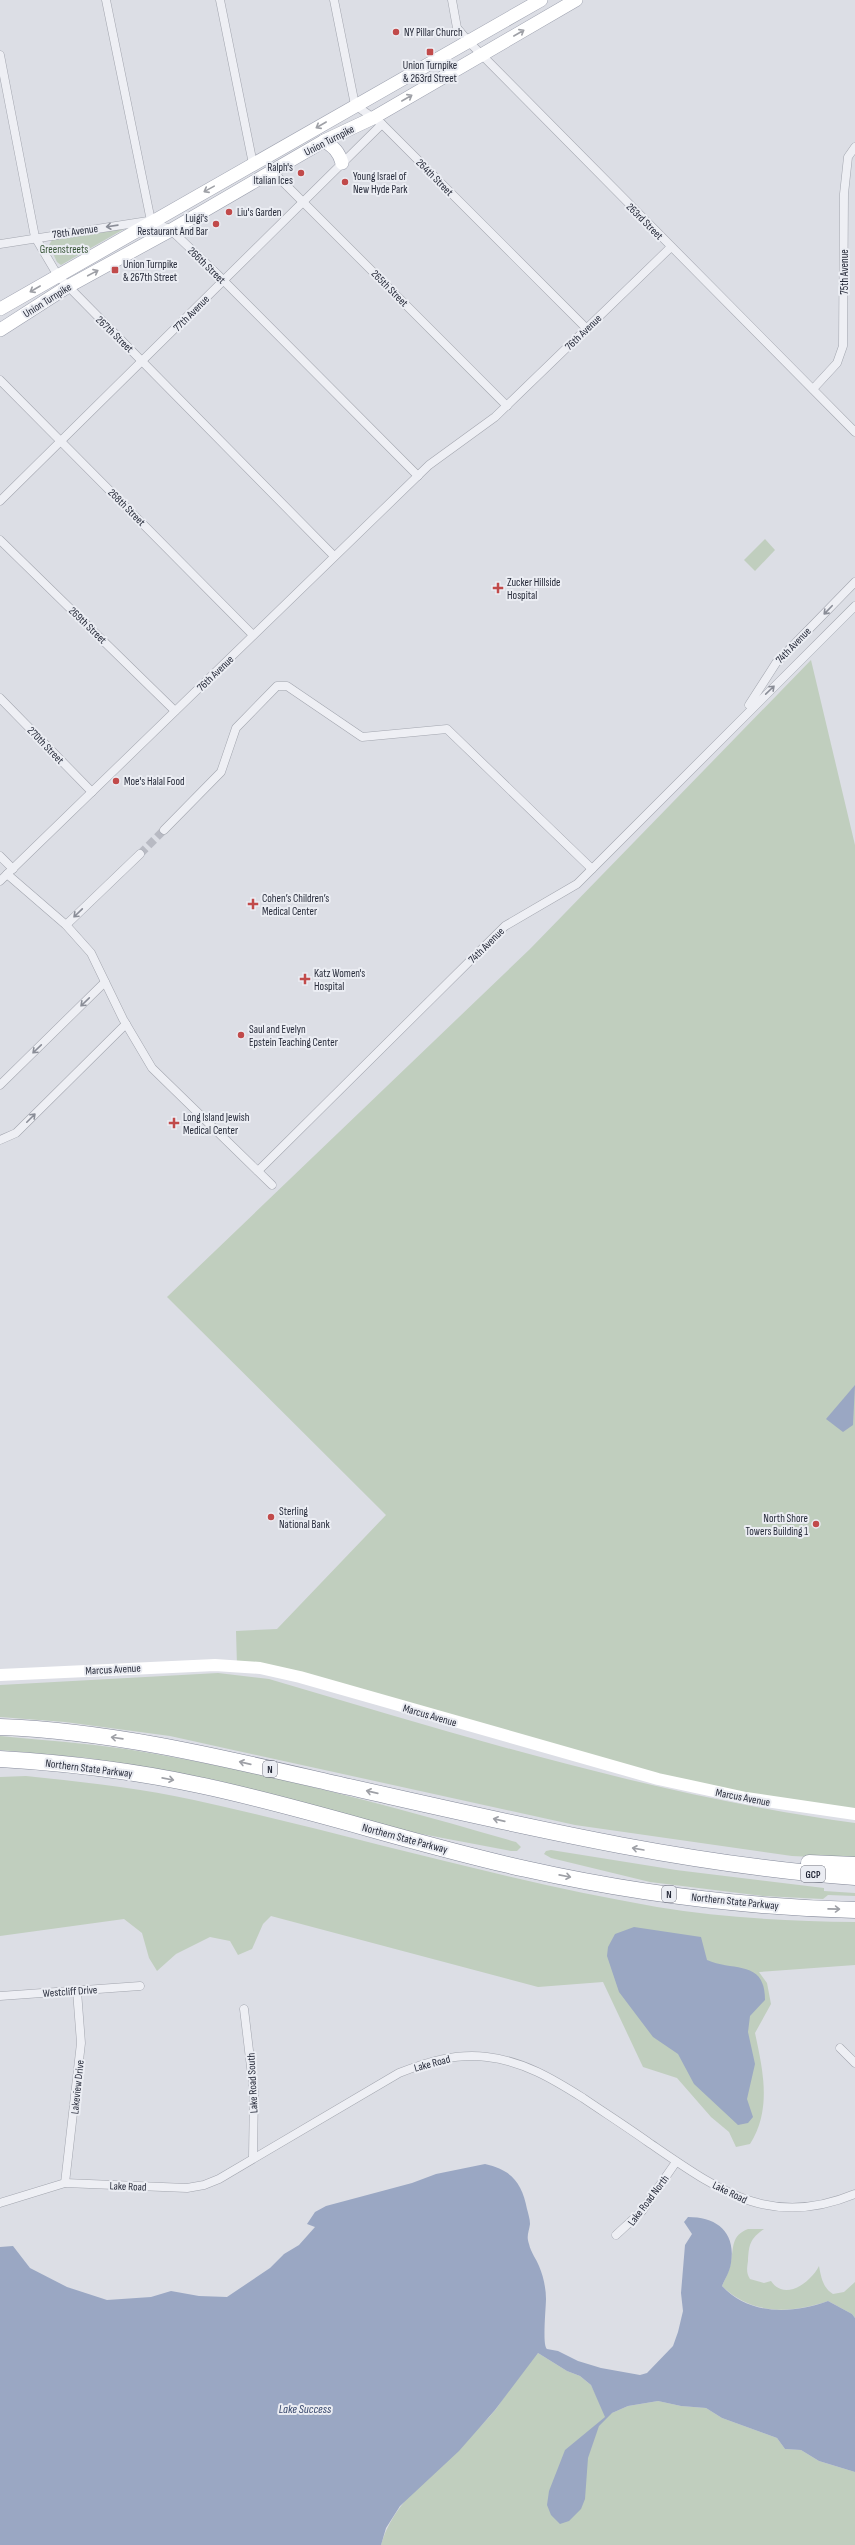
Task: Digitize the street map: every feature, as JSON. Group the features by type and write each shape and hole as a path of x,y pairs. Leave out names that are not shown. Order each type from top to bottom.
{"highway":[{"name":"N","path":"0,1727 81,1734 164,1746 571,1836 672,1855 772,1870"},
{"name":"Northern State Parkway","path":"0,1760 130,1772 234,1793 527,1869 670,1894 812,1909 855,1910"},
{"path":"0,1770 130,1772"},
{"path":"672,1855 756,1858 810,1864 855,1864"},
{"name":"GCP","path":"772,1870 855,1877"}],"main road":[{"name":"Union Turnpike","path":"0,309 151,221 541,0"},
{"name":"Union Turnpike","path":"0,330 67,287 171,230 324,141 377,121 482,55 576,0"},
{"path":"324,141 336,150 342,164"},
{"name":"Marcus Avenue","path":"0,1675 214,1665 260,1668 300,1677 658,1779 746,1798 855,1814"}],"street":[{"path":"106,0 151,221"},
{"path":"220,0 253,164"},
{"path":"334,0 355,105"},
{"name":"263rd Street","path":"452,0 457,28 469,42 855,432"},
{"name":"267th Street","path":"0,55 35,237 58,276 67,287 143,360 334,556"},
{"name":"264th Street","path":"355,105 377,121 587,329"},
{"name":"77th Avenue","path":"0,501 342,164 377,121"},
{"name":"75th Avenue","path":"813,389 837,363 843,346 844,194 848,157 855,147"},
{"name":"265th Street","path":"272,171 507,406"},
{"name":"266th Street","path":"151,221 171,230 224,280 418,476"},
{"name":"78th Avenue","path":"0,244 35,237 151,221"},
{"name":"76th Avenue","path":"0,881 429,465 495,417 671,247"},
{"name":"268th Street","path":"0,380 253,635"},
{"name":"269th Street","path":"0,540 175,711"},
{"name":"74th Avenue","path":"742,717 776,663 855,582"},
{"name":"74th Avenue","path":"258,1172 505,926 577,884 742,717 855,606"},
{"path":"164,830 221,772 236,728 277,686 287,686 362,737 447,729 592,869"},
{"name":"270th Street","path":"0,698 92,792"},
{"path":"66,925 140,854"},
{"path":"0,856 10,871 66,925 91,952 126,1024 152,1068 272,1185"},
{"path":"0,1085 105,982"},
{"path":"0,1140 16,1133 126,1024"},
{"name":"Westcliff Drive","path":"0,1996 140,1986"},
{"name":"Lakeview Drive","path":"65,2183 81,2043 77,1991"},
{"name":"Lake Road South","path":"244,2009 254,2092 253,2158"},
{"path":"840,2048 855,2063"},
{"name":"Lake Road","path":"0,2203 65,2183 187,2188 204,2185 219,2179 399,2073 431,2061 468,2056 504,2060 542,2074 676,2162 737,2198 774,2208 807,2208 830,2204 855,2194"},
{"name":"Lake Road North","path":"616,2235 642,2211 676,2162"}],"green space":[{"name":"Greenstreets","path":"124,229 61,265 57,262 49,245 52,240"},
{"path":"765,539 775,550 755,571 744,560"},
{"path":"811,660 855,845 855,1814 770,1802 237,1666 236,1631 277,1629 386,1515 167,1297 530,949"},
{"path":"218,1673 269,1679 414,1722 633,1781 781,1811 855,1823 855,1859 792,1856 575,1825 170,1736 65,1722 0,1717 0,1685"},
{"path":"0,1736 126,1749 225,1767 420,1815 516,1842 521,1847 517,1851 511,1851 411,1832 215,1780 88,1758 0,1750"},
{"path":"26,1776 132,1789 194,1800 540,1884 657,1907 706,1914 756,1918 855,1922 855,1965 759,1972 767,1983 771,2004 755,2033 763,2075 763,2104 757,2131 750,2144 736,2147 729,2132 711,2117 677,2078 643,2067 603,1982 538,1987 271,1916 263,1924 252,1949 238,1955 230,1941 210,1937 176,1954 157,1971 149,1958 142,1933 124,1919 0,1936 0,1777"},
{"path":"551,1850 676,1870 824,1888 824,1891 855,1893 855,1896 828,1895 823,1899 763,1896 650,1882 551,1858 544,1854 546,1851"},
{"path":"748,2229 764,2229 751,2242 747,2270 750,2279 764,2283 771,2281 783,2290 790,2290 804,2283 819,2266 827,2289 833,2294 844,2292 855,2282 855,2318 852,2314 828,2301 786,2310 759,2307 733,2296 722,2286 730,2268 734,2242 739,2235"},
{"path":"538,2353 567,2371 580,2376 591,2385 603,2409 612,2413 628,2406 658,2401 681,2406 706,2408 722,2418 777,2438 785,2449 801,2450 819,2461 855,2472 855,2545 381,2545 389,2526 400,2507 431,2473 482,2425 496,2409 526,2364"}],"water":[{"path":"855,1385 853,1425 843,1432 826,1419"},
{"path":"634,1927 701,1937 707,1960 746,1969 754,1972 760,1978 764,1987 765,2000 750,2016 748,2032 755,2064 747,2099 753,2117 748,2123 738,2125 694,2084 678,2054 653,2037 619,1992 607,1956 608,1947 615,1934"},
{"name":"Lake Success","path":"485,2164 509,2174 519,2185 525,2200 530,2222 528,2241 538,2263 545,2286 546,2299 544,2334 547,2349 558,2351 578,2361 601,2368 640,2375 647,2373 673,2346 678,2332 683,2311 681,2293 685,2245 692,2234 684,2222 688,2217 708,2220 716,2223 727,2235 732,2252 731,2263 729,2272 722,2286 733,2296 745,2303 772,2310 801,2308 828,2301 852,2314 855,2318 855,2472 819,2461 801,2450 785,2449 777,2438 722,2418 706,2408 681,2406 658,2401 628,2406 612,2413 599,2426 588,2458 585,2499 581,2509 569,2521 560,2524 551,2515 547,2505 549,2491 565,2450 605,2417 591,2385 580,2376 567,2371 538,2353 495,2410 459,2451 400,2506 386,2528 381,2545 0,2545 0,2247 13,2246 30,2268 67,2287 107,2300 151,2297 171,2291 199,2296 227,2297 270,2268 284,2254 299,2245 315,2227 307,2224 315,2212 326,2206 412,2183 436,2174"}],"tunnel":[{"path":"140,854 164,830"}],"place":[{"name":"NY Pillar Church","path":"396,32"},
{"name":"Union Turnpike & 263rd Street","path":"430,52"},
{"name":"Ralph's Italian Ices","path":"301,173"},
{"name":"Young Israel of New Hyde Park","path":"345,182"},
{"name":"Liu's Garden","path":"229,212"},
{"name":"Luigi's Restaurant And Bar","path":"216,224"},
{"name":"Union Turnpike & 267th Street","path":"115,270"},
{"name":"Zucker Hillside Hospital","path":"498,588"},
{"name":"Moe's Halal Food","path":"116,781"},
{"name":"Cohen’s Children’s Medical Center","path":"253,904"},
{"name":"Katz Women's Hospital","path":"305,979"},
{"name":"Saul and Evelyn Epstein Teaching Center","path":"241,1035"},
{"name":"Long Island Jewish Medical Center","path":"174,1123"},
{"name":"Sterling National Bank","path":"271,1517"},
{"name":"North Shore Towers Building 1","path":"816,1524"}]}
